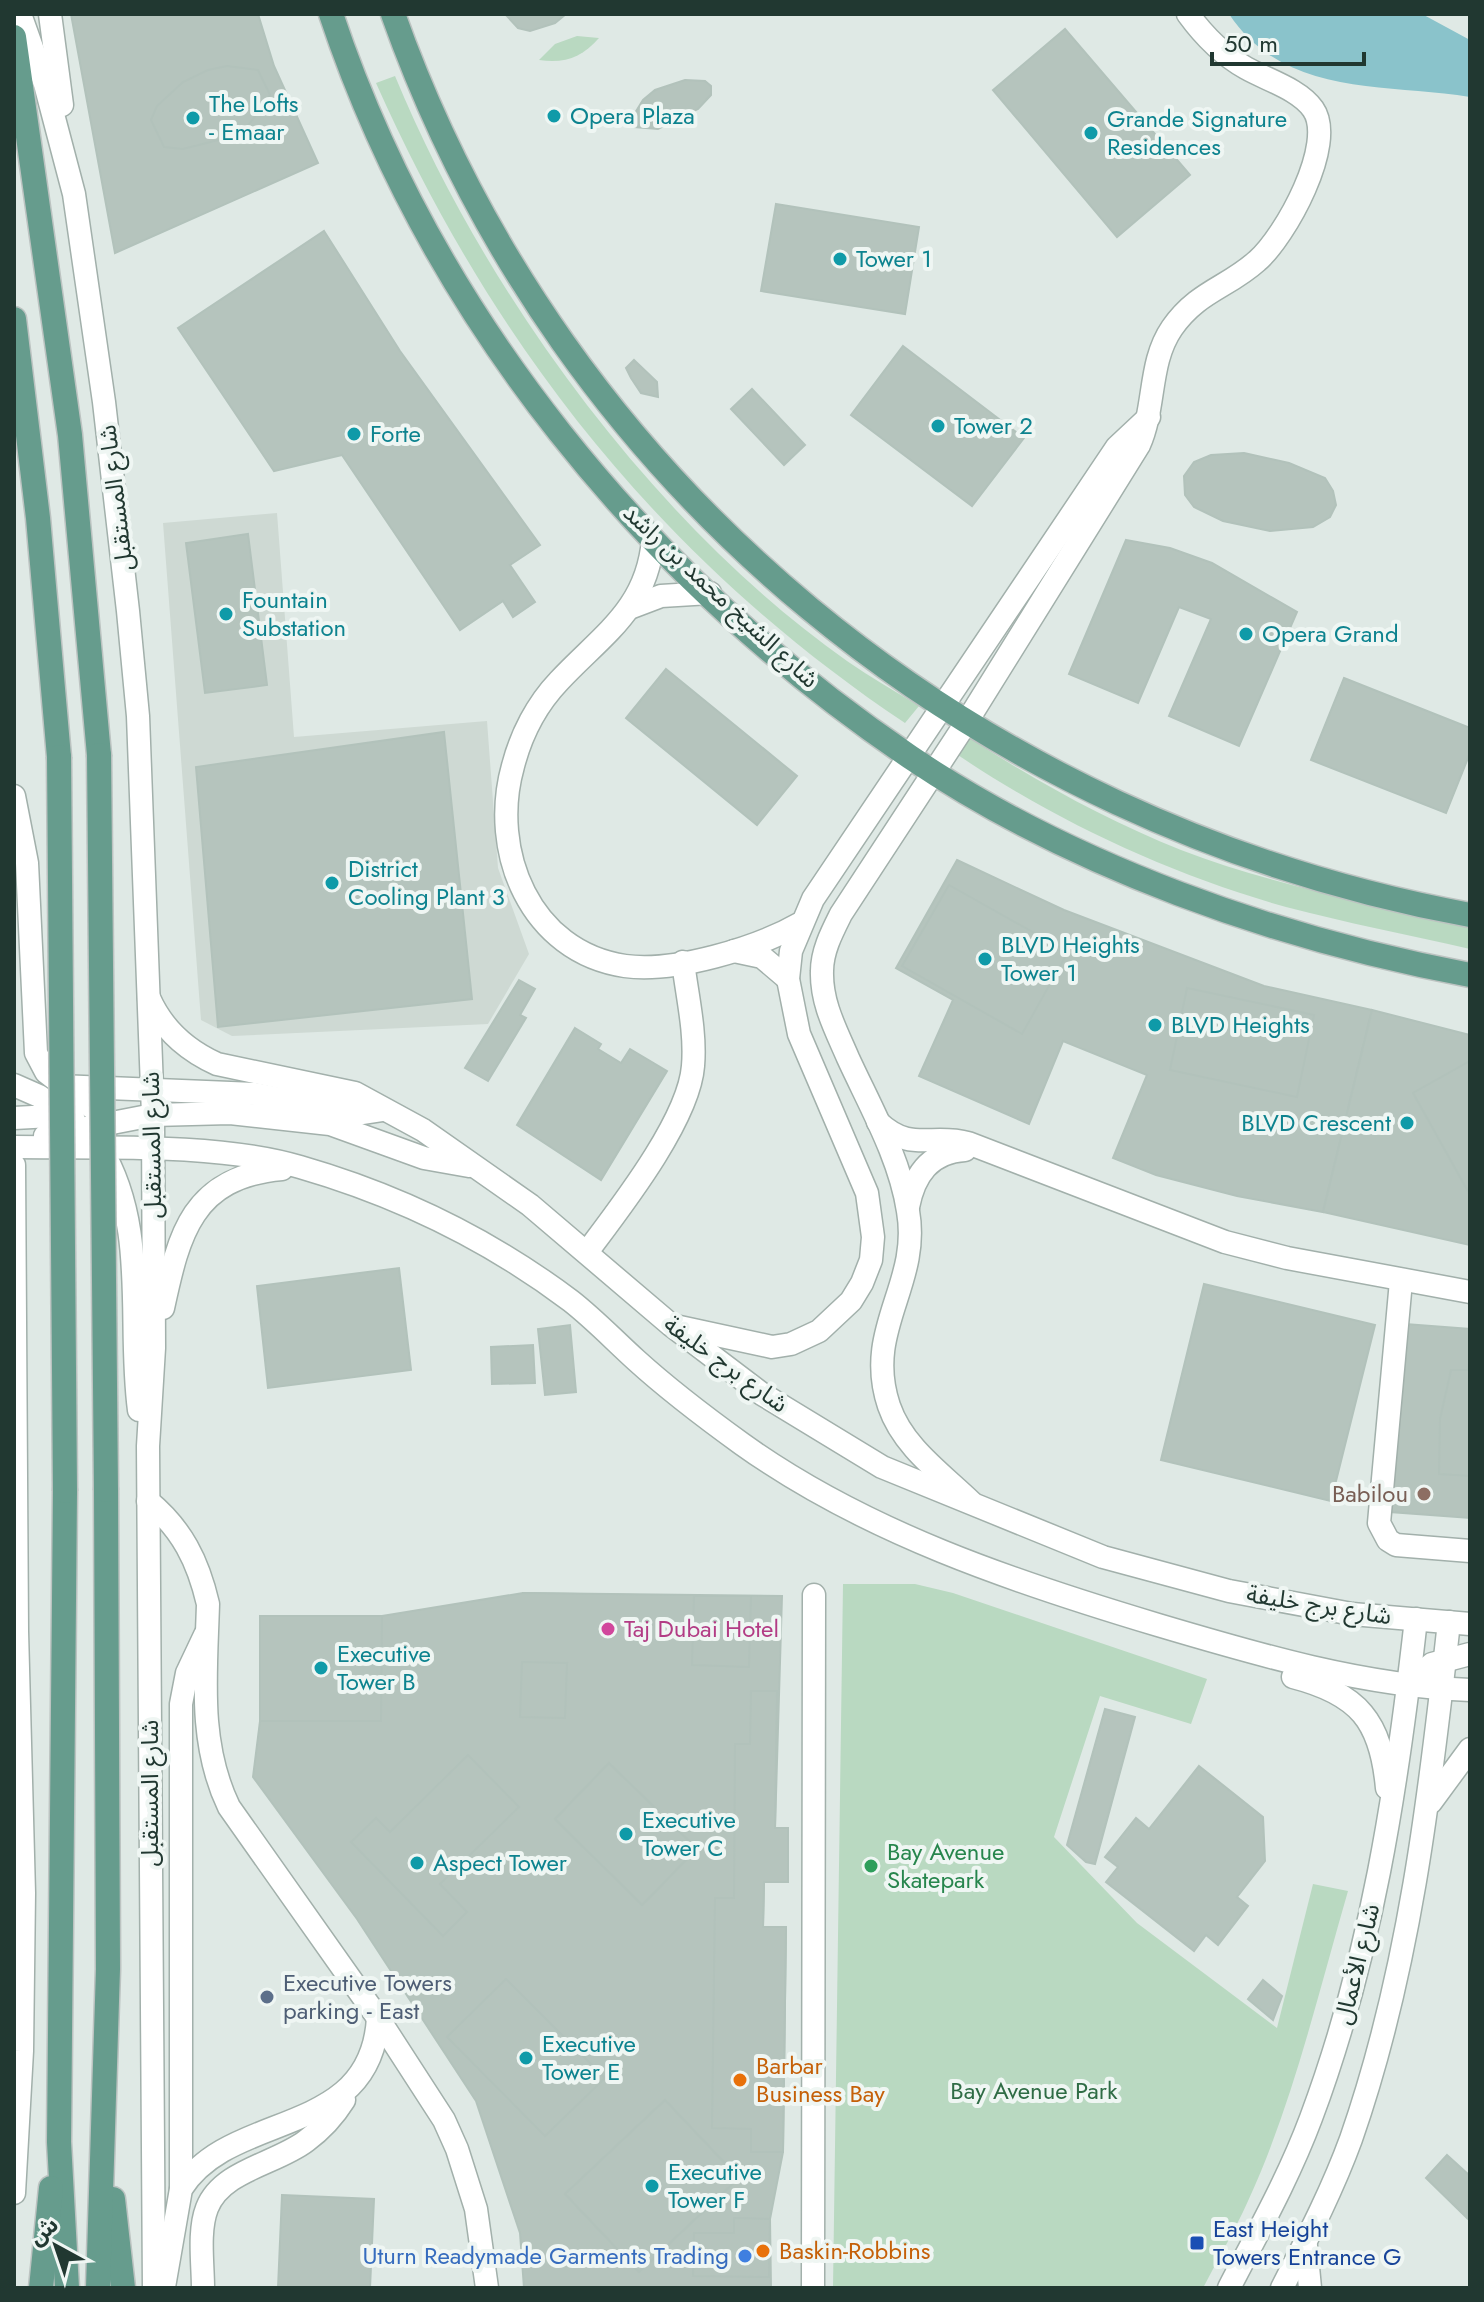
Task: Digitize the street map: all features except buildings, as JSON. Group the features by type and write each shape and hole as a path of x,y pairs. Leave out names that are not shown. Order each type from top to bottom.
{"main road":[{"name":"شارع الشيخ محمد بن راشد","path":"331,14 381,141 451,274 549,418 653,540 803,676 908,756 1041,832 1212,904 1316,939 1470,975"},
{"name":"شارع الشيخ محمد بن راشد","path":"393,14 425,97 498,238 565,341 632,430 705,514 789,594 941,708 1122,807 1207,844 1354,891 1470,915"},
{"name":"شارع المستقبل","path":"14,37 70,435 99,755 108,1969 98,2288"},
{"path":"14,319 39,531 59,757 65,1491 59,2142 67,2288"},
{"path":"41,2288 59,2142"},
{"path":"104,2142 123,2288"}],"street":[{"name":"شارع المستقبل","path":"20,14 45,84 74,194 104,402 138,716 153,1115 154,1348 148,1501 154,2288"},
{"path":"50,14 74,194"},
{"path":"908,1208 877,1122 832,1023 824,996 822,969 828,942 841,914 966,723 1132,458 1150,417 1155,366 1171,329 1198,299 1244,271 1276,240 1307,182 1321,138 1318,118 1307,102 1229,57 1188,14"},
{"path":"671,1325 772,1347 814,1335 851,1301 871,1260 872,1226 867,1193 799,1034 788,979 791,951 799,924 908,756 1117,447 1150,417"},
{"path":"653,540 647,575 632,607 556,683 534,715 512,767 507,796 508,850 525,897 539,918 572,946 597,959 626,966 683,962 765,941 799,924"},
{"path":"632,607 661,596 710,593"},
{"path":"14,796 27,863 36,1053 46,1072 89,1119 120,1183 131,1226 136,1382 148,1446"},
{"path":"728,951 762,957 788,979"},
{"path":"587,1252 675,1121 690,1086 694,1049 683,962"},
{"path":"147,993 172,1035 200,1056 236,1069 355,1093 383,1110"},
{"path":"14,1084 153,1150"},
{"name":"شارع برج خليفة","path":"14,1084 150,1088 290,1098 357,1114 383,1110 423,1130 474,1167 587,1252 671,1325 762,1394 882,1467 1103,1557 1229,1591 1352,1614 1460,1623"},
{"path":"14,1146 89,1119 150,1088"},
{"path":"14,1118 89,1119 207,1112 330,1124 424,1158 474,1167"},
{"path":"877,1122 891,1135 910,1142 956,1140 1225,1242 1401,1281 1470,1292"},
{"name":"شارع برج خليفة","path":"14,1146 153,1150 270,1161 314,1171 406,1205 503,1254 574,1304 700,1413 789,1475 836,1502 934,1547 1031,1585 1237,1649 1323,1670 1443,1689 1470,1690"},
{"path":"971,1502 916,1452 888,1404 881,1360 882,1341 908,1260 908,1208 917,1178 934,1159 959,1150 978,1149"},
{"path":"14,1165 15,1629 24,1940 14,2193"},
{"path":"154,1348 176,1248 188,1220 228,1185 252,1175 278,1169 314,1171"},
{"path":"1401,1281 1379,1523 1388,1540 1396,1545 1470,1551"},
{"path":"148,1501 179,1532 197,1563 208,1604 207,1740 219,1786 242,1827 428,2092 457,2149 476,2209 487,2288"},
{"path":"813,2288 814,1595"},
{"name":"شارع الأعمال","path":"1229,2288 1279,2192 1327,2072 1365,1941 1389,1815 1416,1619"},
{"name":"شارع الأعمال","path":"1282,2288 1334,2181 1368,2085 1402,1945 1426,1810 1445,1657 1460,1623"},
{"path":"164,2288 181,2189 181,1704 187,1673 207,1631"},
{"path":"1237,1649 1252,1667 1322,1686 1356,1704 1381,1743 1389,1815"},
{"path":"1409,1683 1418,1672 1445,1657 1470,1654"},
{"path":"1426,1810 1470,1749"},
{"path":"203,2288 203,2229 213,2196 225,2183 305,2142 332,2118 372,2053 378,2018"},
{"path":"181,2189 209,2159 311,2114 354,2083"},
{"path":"1306,2240 1305,2266 1310,2288"}],"shaded area":[{"path":"277,513 294,737 487,721 498,868 529,954 488,1024 232,1036 201,1020 163,523"}],"green space":[{"path":"577,36 599,38 572,58 539,60 555,44"},
{"path":"395,76 432,158 476,239 526,320 582,398 643,473 707,543 776,606 847,661 919,706 905,723 818,660 737,592 662,519 594,442 531,359 474,272 423,180 376,83"},
{"path":"965,735 1070,798 1181,850 1252,874 1470,927 1470,949 1286,907 1155,861 1030,800 952,751"},
{"name":"Bay Avenue Park","path":"843,1584 915,1584 953,1593 1207,1679 1191,1724 1100,1696 1054,1837 1137,1923 1277,2028 1313,1884 1348,1891 1304,2048 1278,2126 1243,2212 1203,2288 833,2288"}],"water":[{"path":"1229,14 1422,14 1470,40 1470,97 1371,87 1307,73 1278,60 1252,41"}],"place":[{"name":"Opera Plaza","path":"554,116"},
{"name":"The Lofts - Emaar","path":"193,118"},
{"name":"Grande Signature Residences","path":"1091,133"},
{"name":"Tower 1","path":"840,259"},
{"name":"Tower 2","path":"938,426"},
{"name":"Forte","path":"354,434"},
{"name":"Fountain Substation","path":"226,614"},
{"name":"Opera Grand","path":"1246,634"},
{"name":"District Cooling Plant 3","path":"332,883"},
{"name":"BLVD Heights Tower 1","path":"985,959"},
{"name":"BLVD Heights","path":"1155,1025"},
{"name":"BLVD Crescent","path":"1407,1123"},
{"name":"Babilou","path":"1424,1494"},
{"name":"Taj Dubai Hotel","path":"608,1629"},
{"name":"Executive Tower B","path":"321,1668"},
{"name":"Executive Tower C","path":"626,1834"},
{"name":"Aspect Tower","path":"417,1863"},
{"name":"Bay Avenue Skatepark","path":"871,1866"},
{"name":"Executive Towers parking - East","path":"267,1997"},
{"name":"Executive Tower E","path":"526,2058"},
{"name":"Barbar Business Bay","path":"740,2080"},
{"name":"Executive Tower F","path":"652,2186"},
{"name":"East Height Towers Entrance G","path":"1197,2243"},
{"name":"Baskin-Robbins","path":"763,2251"},
{"name":"Uturn Readymade Garments Trading","path":"745,2256"}]}
